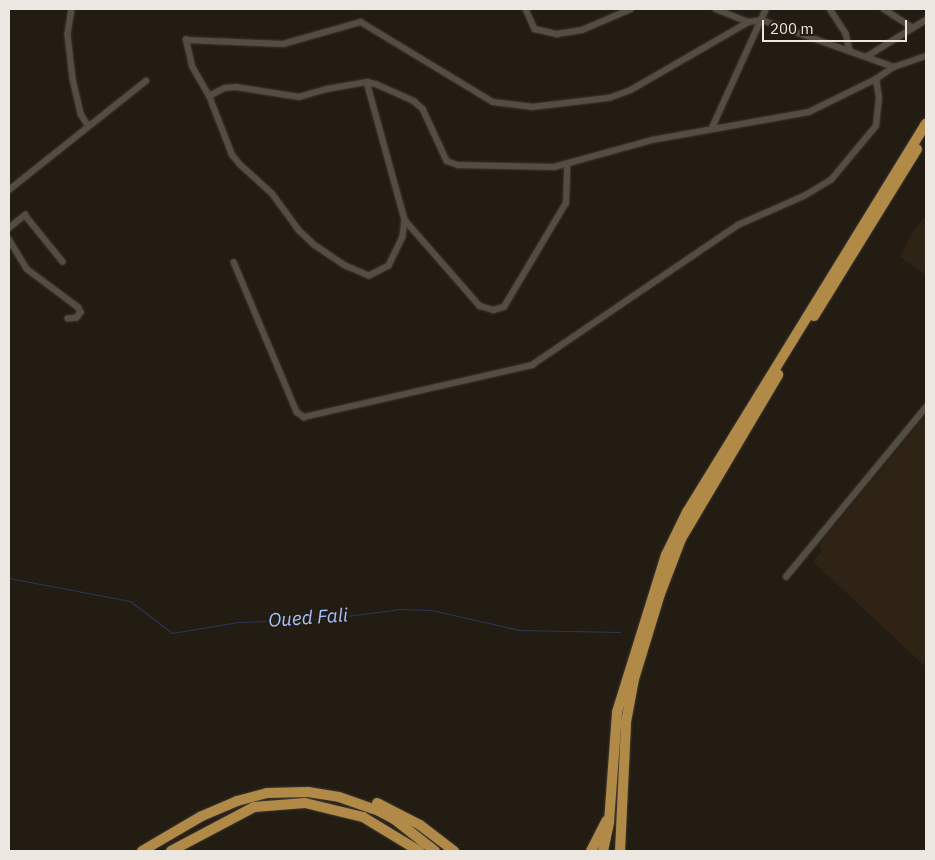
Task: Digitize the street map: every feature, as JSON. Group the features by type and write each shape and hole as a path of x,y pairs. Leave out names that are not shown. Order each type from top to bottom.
{"highway":[{"path":"910,148 926,113"},
{"path":"604,851 610,810 617,712 658,576 671,542 926,124"},
{"path":"620,851 623,750 634,679 660,594 681,539 926,136"},
{"path":"609,851 621,736 630,700"},
{"path":"142,851 202,816 244,799 267,793 338,792 379,803 420,825 454,851"},
{"path":"315,793 351,800 379,811 394,819 436,851"},
{"path":"171,851 254,807 305,803 362,818 384,827 419,851"},
{"path":"591,851 610,810"}],"street":[{"path":"72,9 68,34 73,79 81,114 88,124"},
{"path":"526,9 536,29 557,34 594,26 631,9"},
{"path":"716,9 749,22"},
{"path":"712,128 766,9"},
{"path":"830,9 846,34 850,50"},
{"path":"884,9 913,28"},
{"path":"405,220 397,252 389,266 376,274 361,275 328,256 299,231 272,194 236,160 210,96 192,66 186,40 283,44 361,22 493,102 532,107 609,98 631,90 749,22 762,20 894,67"},
{"path":"866,57 926,20"},
{"path":"210,96 226,88 236,87 299,97 367,82 389,88 423,109 441,153 452,163 567,166 647,141 809,112 876,80 894,67 926,56"},
{"path":"234,262 297,412 304,417 532,365 738,225 804,196 831,180 876,126 879,98 876,80"},
{"path":"9,190 88,124 146,81"},
{"path":"367,82 405,220 480,306 492,310 504,307 566,203 567,166"},
{"path":"9,228 25,215 63,262"},
{"path":"9,239 27,269 78,307 81,312 77,318 68,319"},
{"path":"786,577 926,407"}],"shaded area":[{"path":"926,215 926,275 900,257 911,235"},
{"path":"926,415 926,667 813,562 822,550 819,545"}],"waterway":[{"name":"Oued Fali","path":"9,578 130,601 172,633 238,622 324,619 400,609 431,610 519,630 620,632"}]}
